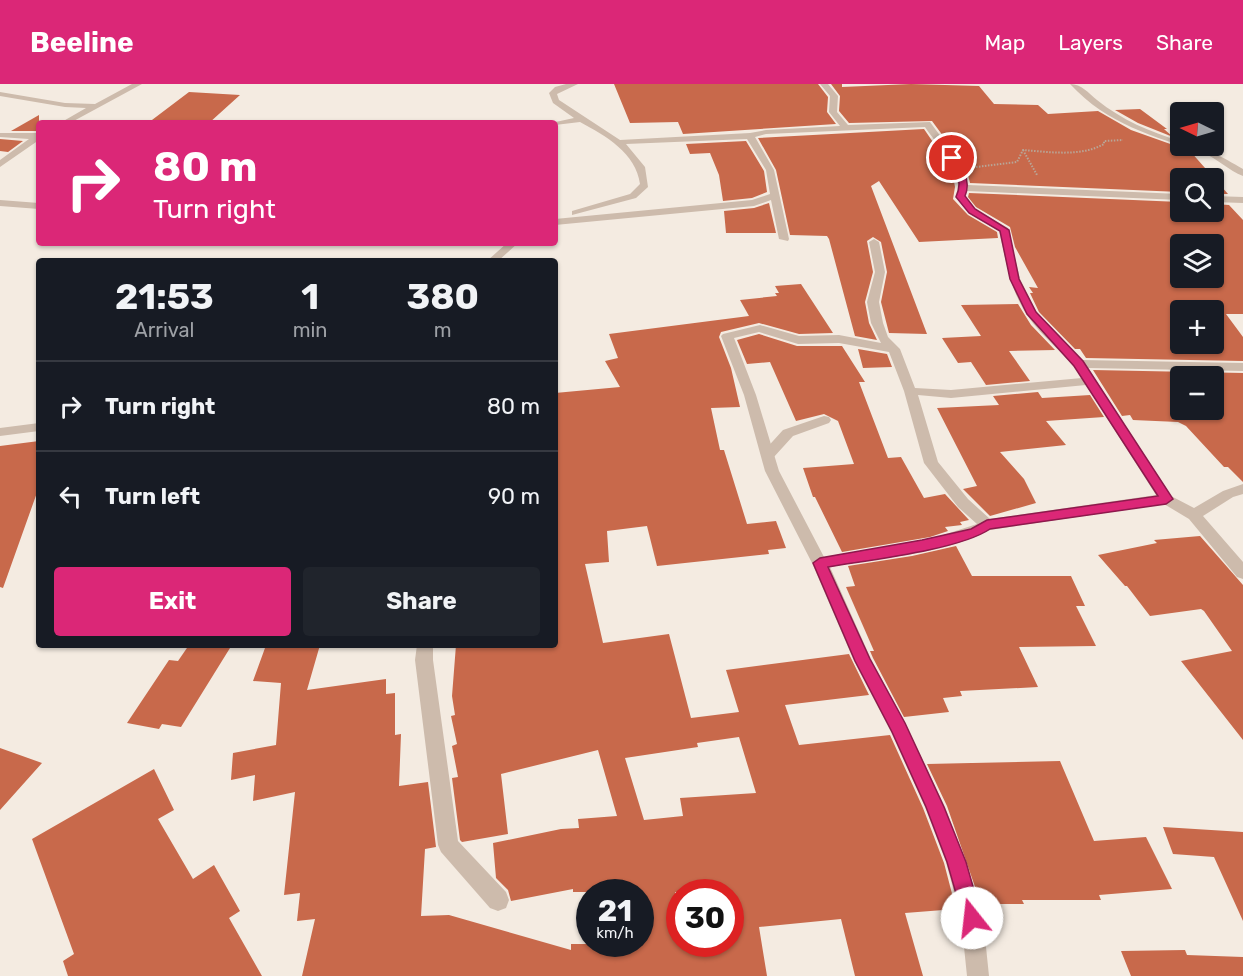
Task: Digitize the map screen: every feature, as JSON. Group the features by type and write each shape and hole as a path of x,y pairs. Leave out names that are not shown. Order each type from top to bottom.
{"street":[{"path":"70,120 138,84"},
{"path":"558,220 587,208 633,196 645,185 645,176 637,160 621,142 581,119 556,101 553,93 574,84"},
{"path":"824,84 834,96 833,112 846,128"},
{"path":"1075,85 1085,84"},
{"path":"1075,85 1117,119 1170,141"},
{"path":"0,94 65,105 96,106"},
{"path":"558,123 581,119"},
{"path":"621,142 927,124 960,168 964,188 960,197 972,211 1004,230 1015,279 1032,314 1079,364 1166,499 1194,514 1243,573"},
{"path":"0,135 36,137"},
{"path":"750,135 770,170 784,239"},
{"path":"0,164 36,138"},
{"path":"1215,156 1243,172"},
{"path":"964,188 1170,197"},
{"path":"558,221 754,203 775,195"},
{"path":"1224,199 1243,200"},
{"path":"0,203 36,206"},
{"path":"874,242 880,272 873,302 877,323 883,338 894,349 910,391 931,463 963,503 987,525"},
{"path":"496,258 510,246"},
{"path":"894,349 839,339 798,340 760,328 727,336 750,395 772,471 820,563 863,661 904,738 956,862 972,918 978,976"},
{"path":"1079,364 1243,367"},
{"path":"910,391 951,394 1091,381"},
{"path":"768,455 788,433 824,420"},
{"path":"0,432 36,426"},
{"path":"1194,514 1227,494 1243,489"},
{"path":"820,563 975,533 987,525 1166,499"},
{"path":"425,648 424,660 448,845 498,900"}],"path":[{"path":"960,168 988,167 1017,162 1023,150 1057,152 1098,149 1104,141 1158,138"}],"building":[{"path":"614,84 818,84 828,97 827,112 836,124 683,134 678,122 630,123"},
{"path":"831,84 842,84 842,87 911,84 979,86 994,104 1038,105 1048,114 1098,111 1131,130 1170,144 1170,156 1194,156 1205,168 1170,168 1170,192 970,183 966,167 932,121 849,123 839,111 840,96"},
{"path":"189,92 240,95 212,120 152,120"},
{"path":"1140,109 1167,129 1164,129 1170,136 1138,123 1115,110"},
{"path":"39,115 39,120 36,120 36,131 11,131"},
{"path":"924,129 952,170 955,187 953,199 968,215 997,232 998,238 919,242 879,181 871,186 927,334 889,333 881,302 887,272 881,242 873,237 867,241 873,272 865,302 869,323 877,340 855,336 829,239 827,236 790,235 776,170 758,138"},
{"path":"0,139 23,141 8,152 0,151"},
{"path":"746,141 764,171 767,192 752,198 723,201 719,175 710,153 690,154 686,144"},
{"path":"969,193 1170,202 1170,222 1224,222 1224,205 1229,205 1243,220 1243,314 1226,314 1243,337 1243,361 1086,358 1080,349 1075,349 1039,312 1029,287 1038,288 1015,247 1010,227 976,207 968,197"},
{"path":"769,203 776,233 726,233 724,211 754,208"},
{"path":"801,284 833,333 799,334 759,323 721,332 719,337 731,368 740,407 711,408 720,450 724,450 747,524 776,521 786,548 768,550 769,554 657,566 647,526 607,531 609,562 585,564 603,643 669,634 691,718 739,712 726,670 849,654 869,695 785,705 799,745 890,735 923,808 944,863 956,909 905,913 923,976 855,976 841,919 759,927 767,976 302,976 315,919 297,921 300,893 284,895 295,792 253,801 255,775 231,780 233,753 276,745 281,683 253,681 265,648 319,648 307,690 386,679 386,694 395,693 395,735 401,734 399,786 428,782 436,847 425,849 421,916 449,915 571,950 571,944 576,944 576,957 654,957 654,879 576,879 576,892 573,892 573,889 511,901 508,890 496,878 493,843 561,829 579,828 578,819 617,816 598,750 501,774 508,834 462,842 460,840 452,778 458,777 452,746 457,744 451,716 455,715 452,696 456,648 558,648 558,393 620,387 605,361 618,358 609,334 749,316 740,300 777,296 775,293 779,293 775,286","holes":["739,737 756,793 680,798 683,816 644,820 625,758 698,747 697,743"]},
{"path":"1018,304 1031,325 1055,350 1009,351 1030,381 986,385 971,362 958,363 942,338 981,336 961,305"},
{"path":"759,334 797,346 842,346 865,382 859,382 888,458 901,457 924,498 945,494 969,520 960,522 962,525 945,527 948,531 930,537 842,552 813,497 803,468 854,464 838,421 824,414 796,421 770,362 747,364 737,340"},
{"path":"858,349 887,354 892,367 863,368"},
{"path":"1093,370 1170,372 1170,420 1224,420 1224,373 1243,373 1243,482 1228,467 1224,467 1186,426 1178,422 1133,420 1130,415 1122,416"},
{"path":"1038,392 1042,398 1090,395 1104,417 1046,421 1066,445 1000,452 1024,479 1036,503 990,516 963,489 977,486 937,408 999,405 993,396"},
{"path":"36,441 36,495 3,588 0,587 0,446"},
{"path":"1200,536 1243,585 1243,740 1181,661 1232,651 1204,611 1201,609 1150,616 1127,586 1098,555 1157,543 1154,540"},
{"path":"956,546 972,576 1071,576 1085,606 1076,606 1096,646 1019,647 1038,687 960,691 962,696 943,698 949,712 904,717 873,658 870,651 874,651 846,587 855,586 848,566 912,556"},
{"path":"187,648 230,648 181,727 162,724 159,729 127,723 169,660 178,661"},
{"path":"0,748 42,763 0,810"},
{"path":"1060,761 1094,841 1146,837 1172,889 1099,895 1101,900 1022,900 1024,904 981,904 947,806 927,764"},
{"path":"154,769 174,810 158,819 193,879 214,865 240,911 229,918 262,976 68,976 63,961 74,954 32,839"},
{"path":"1163,827 1243,832 1243,921 1214,857 1173,854"},
{"path":"1185,950 1187,955 1243,957 1243,976 1131,976 1121,951"}],"route":[{"path":"952,158 960,168 964,188 960,197 972,211 1004,230 1015,279 1032,314 1079,364 1166,499 987,525 975,533 820,563 863,661 899,729 935,807 956,862 972,918"}]}
